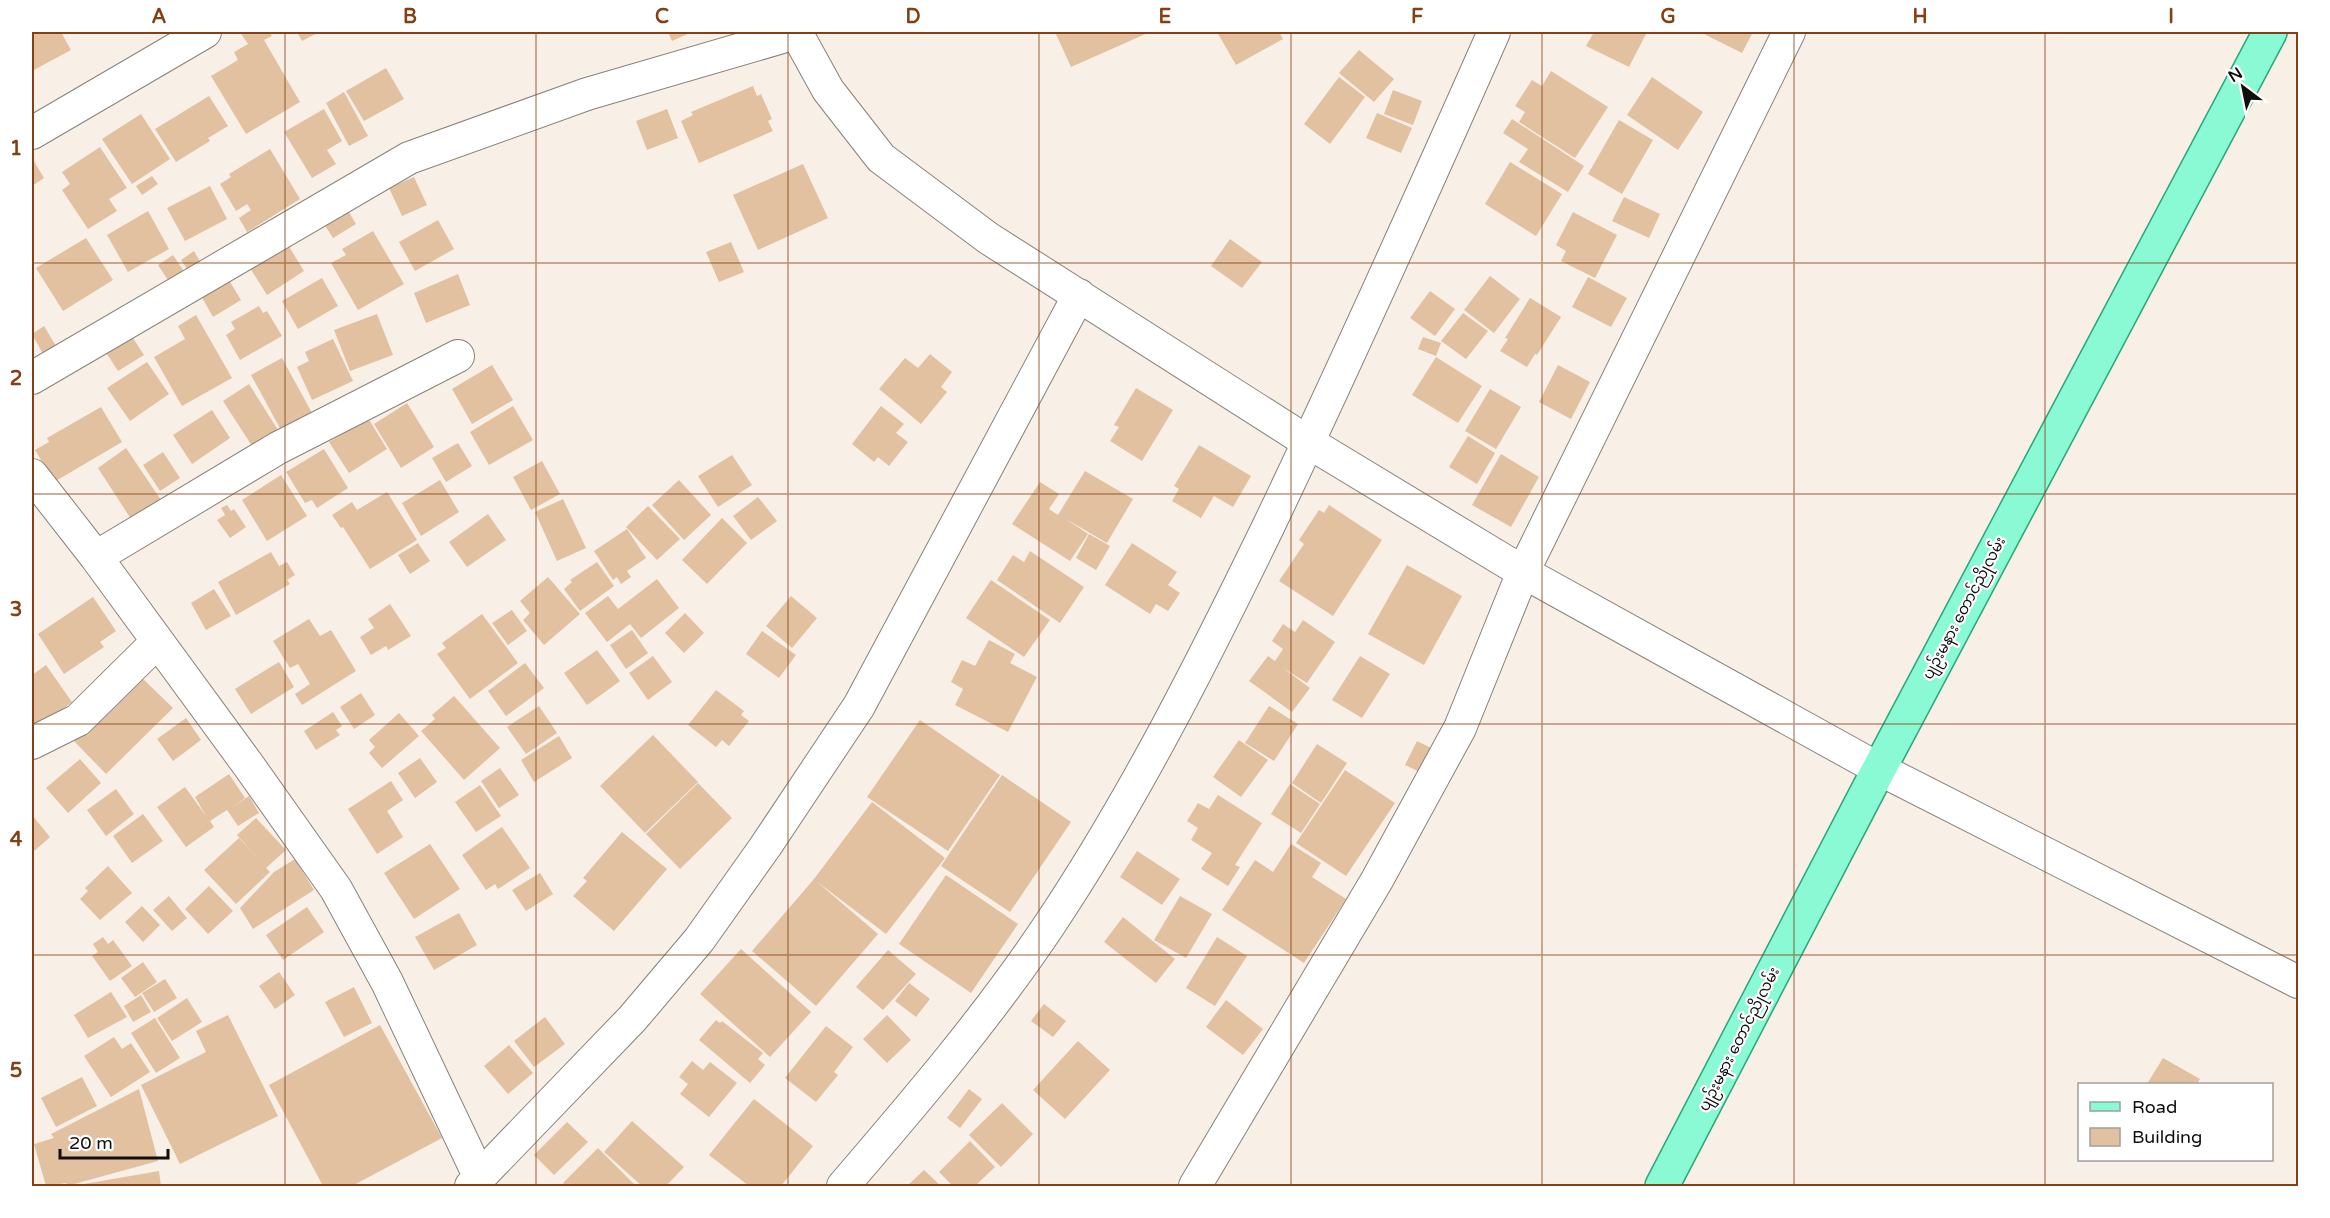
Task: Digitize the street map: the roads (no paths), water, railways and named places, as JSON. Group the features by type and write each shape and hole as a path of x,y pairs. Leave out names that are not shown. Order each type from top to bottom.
{"main road":[{"name":"ပျဉ်းမနား တောင်ညိုလမ်း","path":"1662,1186 2264,34"}],"street":[{"path":"32,133 205,32"},
{"path":"32,378 410,158 587,94 796,32 828,90 881,158 988,238 1308,442 1523,572 1879,769 2298,982"},
{"path":"843,1186 983,1017 1049,926 1090,862 1207,652 1308,442 1494,32"},
{"path":"1195,1186 1377,880 1460,728 1523,572 1789,32"},
{"path":"32,475 96,557 336,889 387,982 476,1182 640,1010 699,940 765,847 860,706 1079,295"},
{"path":"96,557 278,448 458,356"},
{"path":"32,743 78,720 156,642"}]}
